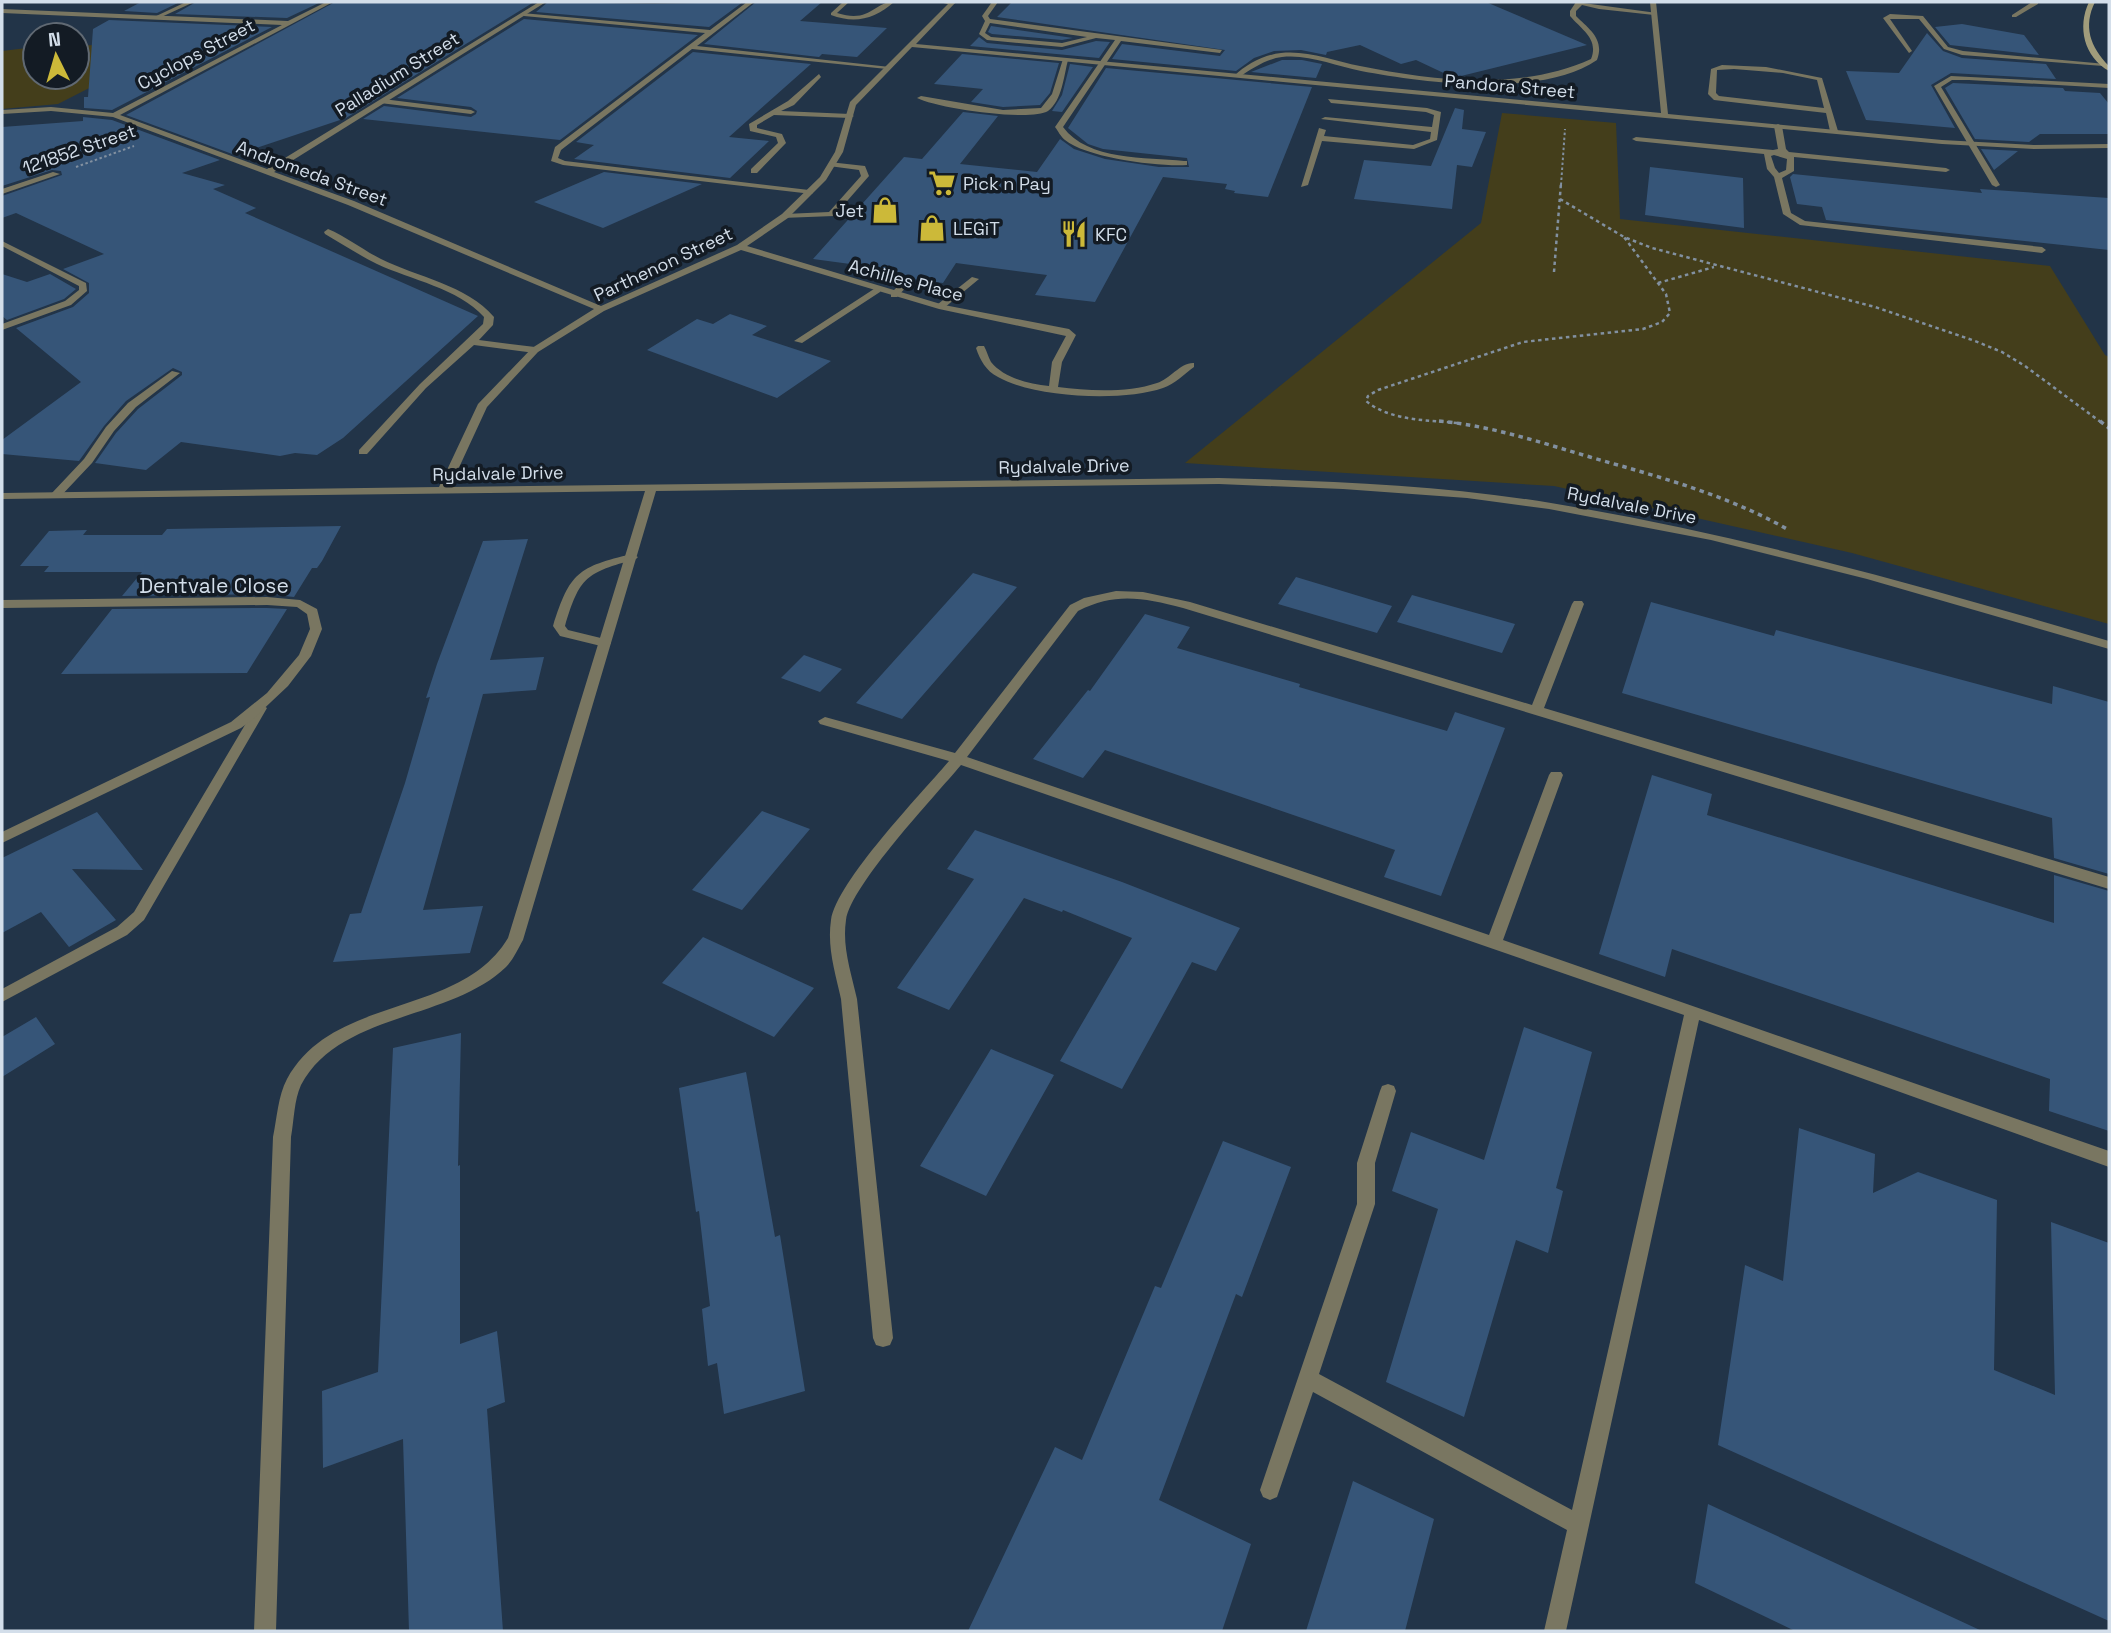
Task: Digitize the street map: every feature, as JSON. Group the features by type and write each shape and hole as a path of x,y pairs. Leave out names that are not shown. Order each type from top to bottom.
{"street":[{"path":"155,18 191,2"},
{"name":"Cyclops Street","path":"114,115 330,2"},
{"name":"Palladium Street","path":"266,173 544,2"},
{"path":"751,2 558,149 554,159 563,163 808,192"},
{"path":"846,2 833,14 857,19 872,17 891,2"},
{"path":"942,2 952,2"},
{"name":"Parthenon Street","path":"442,492 482,406 534,350 601,309 740,247 785,216 823,178 832,164 839,152 853,104 952,2"},
{"path":"988,21 985,16 995,2"},
{"path":"1653,2 1665,117"},
{"path":"2014,16 2035,2"},
{"path":"2092,2 2083,22 2085,35 2106,66"},
{"path":"1237,76 1253,63 1288,55 1310,55 1357,67 1430,78 1498,80 1548,75 1581,68 1597,55 1595,38 1573,16 1573,11 1580,3 1654,13"},
{"path":"2,11 288,23"},
{"path":"524,14 712,32"},
{"path":"1909,51 1886,18 1915,16 1925,19 1946,48 1952,51 2106,66"},
{"path":"988,21 982,34 989,38 1062,46 1094,36"},
{"path":"988,21 1220,51"},
{"path":"1119,39 1059,127 1068,141 1091,151 1184,163"},
{"name":"Pandora Street","path":"909,45 1974,145 2109,146"},
{"path":"691,47 887,67"},
{"path":"921,98 950,105 1041,111 1048,107 1055,93 1065,60"},
{"path":"1828,111 1717,98 1712,94 1714,69 1726,67 1814,76 1822,82 1834,131"},
{"path":"754,171 782,143 774,133 757,131 752,127 791,103 819,76"},
{"path":"1996,185 1937,86 1942,81 1969,78 2109,86"},
{"path":"1304,185 1336,86"},
{"path":"383,101 471,112"},
{"path":"1319,138 1415,147 1433,140 1438,114 1427,110 1331,101"},
{"name":"Andromeda Street","path":"2,113 51,109 114,115 409,226 601,309"},
{"path":"771,113 850,116"},
{"path":"1325,120 1435,130"},
{"path":"1778,126 1790,171 1778,177"},
{"path":"1636,139 1945,170"},
{"path":"1772,153 1768,155 1771,169 1778,177 1787,214 1803,223 2042,250"},
{"path":"785,216 815,217 831,214 865,176 862,168 832,164"},
{"name":"121852 Street","path":"2,192 56,174"},
{"path":"328,232 379,261 469,300 485,310 489,317 488,325 423,386 363,452"},
{"path":"2,243 83,285 83,290 68,303 2,327"},
{"name":"Achilles Place","path":"740,247 894,295 1021,326 1066,331 1071,335 1057,362 1053,391"},
{"path":"941,306 975,279"},
{"path":"894,295 906,283"},
{"path":"799,341 877,290"},
{"path":"472,342 534,350"},
{"path":"981,348 988,365 1018,383 1053,391 1097,393 1161,386 1191,365"},
{"path":"55,496 88,461 110,429 132,405 175,373"},
{"name":"Rydalvale Drive","path":"2,496 1219,481 1348,485 1468,495 1616,518 1809,561 2109,645"},
{"path":"265,1631 282,1137 293,1083 315,1053 348,1032 472,983 501,962 515,940 651,489"},
{"path":"605,643 564,634 559,626 569,593 584,572 632,557"},
{"path":"883,1338 849,999 837,947 839,917 859,878 958,759 1074,608 1093,597 1113,593 1143,594 1186,605 2109,883"},
{"name":"Dentvale Close","path":"2,604 267,601 300,604 313,612 316,628 304,654 261,708 226,730 2,838"},
{"path":"1536,712 1578,604"},
{"path":"2,996 122,931 139,916 261,708"},
{"path":"825,721 958,759 1693,1011 2109,1159"},
{"path":"1494,942 1556,775"},
{"path":"1555,1631 1693,1011"},
{"path":"1270,1490 1366,1204 1366,1163 1388,1091"},
{"path":"1308,1378 1579,1525"}],"path":[{"path":"1554,272 1566,107"},
{"name":"121852 Street","path":"56,174 167,134"},
{"path":"1560,199 1624,237 1934,325 1993,348 2025,366 2109,428"},
{"path":"1624,237 1670,304 1670,313 1662,322 1623,333 1523,342 1378,390 1368,396 1366,401 1370,406 1389,413 1508,431 1720,494 1787,529 1803,547 1809,561"},
{"path":"1658,283 1722,266"}],"shaded area":[{"path":"91,45 94,45 148,58 91,87"},
{"path":"21,49 21,91 83,91 58,104 2,109 2,51"},
{"path":"1502,113 1616,123 1620,219 2050,266 2105,355 2109,357 2109,624 1852,553 1554,486 1185,463 1481,223"}],"building":[{"path":"141,2 180,2 157,13 124,11"},
{"path":"196,2 321,2 287,18 175,14"},
{"path":"335,2 534,2 346,118 235,155 126,115"},
{"path":"548,2 743,2 709,27 536,12"},
{"path":"756,2 822,2 800,21 887,28 857,57 822,54 819,57 704,44"},
{"path":"1012,2 1486,2 1587,45 1457,77 1416,60 1401,64 1360,45 1327,52 1326,55 1301,50 1274,51 1254,58 1236,71 1112,59 1122,44 1220,56 1225,50 997,17"},
{"path":"524,19 698,35 560,140 363,119 384,106 471,117 476,114 477,111 471,107 397,98"},
{"path":"109,20 272,27 112,110 84,108 84,97 88,97 88,91 91,91 93,29"},
{"path":"1962,24 2024,35 2039,55 1950,45 1935,27"},
{"path":"991,26 1073,38 1062,40 992,34 988,32"},
{"path":"1927,33 1943,51 1962,58 2046,64 2056,79 1951,73 1931,85 1955,128 1866,120 1846,71 1899,73"},
{"path":"979,37 987,43 1062,50 1096,41 1110,42 1099,58 970,46"},
{"path":"693,52 811,64 729,137 769,141 730,178 574,159 594,145 576,142"},
{"path":"962,54 1059,63 1050,93 1040,105 1003,107 971,102 983,89 934,84"},
{"path":"1282,60 1322,64 1316,78 1251,72"},
{"path":"1070,64 1093,67 1062,112 1052,111 1062,95"},
{"path":"1106,68 1312,87 1268,197 1234,193 1235,191 1225,189 1227,184 1163,177 1095,302 1035,295 1047,275 956,263 943,283 890,276 895,270 813,259 904,157 922,159 963,112 998,116 960,164 1037,172 1060,139 1074,149 1105,159 1159,167 1189,167 1187,158 1103,149 1088,144 1068,128"},
{"path":"1953,83 2063,88 2065,91 2100,93 2109,104 2109,134 2040,134 2029,142 1975,139 1945,88"},
{"path":"1455,108 1464,110 1462,129 1486,132 1472,167 1457,165 1452,209 1354,199 1364,160 1431,166"},
{"path":"83,117 112,120 220,160 182,173 225,185 213,189 256,208 245,213 478,316 343,438 317,455 295,453 280,456 181,442 146,470 95,463 116,433 138,409 182,375 182,372 173,368 126,401 79,461 2,454 2,440 81,382 16,328 73,307 89,293 89,283 63,269 104,254 16,213 2,218 2,196 62,175 61,171 52,170 2,186 2,127 83,121"},
{"path":"1981,149 2018,151 1994,170"},
{"path":"1650,167 1743,178 1744,228 1645,215"},
{"path":"604,172 702,184 603,228 534,202"},
{"path":"1793,174 1982,193 1980,189 2109,198 2109,250 1826,220 1822,207 1797,204 1790,177"},
{"path":"2,274 27,282 50,274 76,289 64,299 7,320 2,316"},
{"path":"730,314 767,326 752,335 831,361 777,398 647,350 697,319 713,324"},
{"path":"341,526 322,561 317,568 312,568 294,597 267,594 122,596 142,572 44,572 49,566 20,566 49,531 87,530 83,535 162,535 167,529"},
{"path":"528,539 490,660 544,657 536,690 483,694 423,910 483,906 470,953 333,962 350,914 361,913 405,783 437,664 483,541"},
{"path":"973,573 1017,587 902,719 856,703"},
{"path":"1296,577 1392,606 1377,633 1278,604"},
{"path":"1412,595 1515,624 1502,653 1397,622"},
{"path":"1651,602 1774,636 1776,630 2052,704 2053,686 2109,702 2109,874 2054,858 2052,818 1622,693"},
{"path":"112,609 287,609 247,673 61,674"},
{"path":"1145,614 1190,627 1177,648 1300,684 1299,687 1447,731 1455,712 1505,728 1441,896 1384,877 1395,850 1105,750 1083,778 1033,759 1088,690 1090,691"},
{"path":"804,655 842,669 820,692 781,678"},
{"path":"1652,775 1712,794 1707,815 2054,923 2054,875 2109,891 2109,1131 2049,1111 2050,1079 1672,949 1665,977 1599,954"},
{"path":"762,811 810,829 742,910 692,890"},
{"path":"97,812 143,870 72,869 116,920 69,947 41,912 2,933 2,858"},
{"path":"975,830 1122,882 1240,928 1216,971 1192,962 1122,1089 1060,1061 1132,938 1063,910 1062,912 1024,898 949,1010 897,988 974,879 947,869"},
{"path":"703,937 814,988 774,1037 662,983"},
{"path":"36,1017 55,1044 2,1077 2,1037"},
{"path":"1524,1027 1592,1052 1556,1188 1563,1191 1548,1253 1516,1240 1464,1417 1386,1382 1438,1209 1392,1191 1411,1132 1484,1160"},
{"path":"461,1033 458,1166 460,1165 460,1344 497,1331 505,1402 487,1409 503,1631 409,1631 403,1439 323,1468 322,1391 378,1372 393,1048"},
{"path":"991,1049 1054,1075 986,1196 920,1166"},
{"path":"746,1072 775,1237 780,1235 805,1391 724,1414 717,1363 708,1366 702,1309 710,1306 699,1211 696,1212 679,1088"},
{"path":"1799,1128 1875,1154 1873,1193 1918,1172 1997,1200 1994,1370 2055,1395 2051,1222 2109,1243 2109,1621 1718,1445 1745,1265 1783,1281"},
{"path":"1223,1141 1291,1167 1242,1297 1236,1294 1159,1500 1251,1544 1222,1631 968,1631 1055,1447 1082,1460 1155,1286 1161,1288"},
{"path":"1353,1481 1434,1519 1405,1631 1306,1631"},
{"path":"1708,1504 1982,1631 1795,1631 1695,1583"}],"place":[{"name":"Pick n Pay","path":"942,183"},
{"name":"Jet","path":"885,210"},
{"name":"LEGiT","path":"932,228"},
{"name":"KFC","path":"1074,234"}]}
